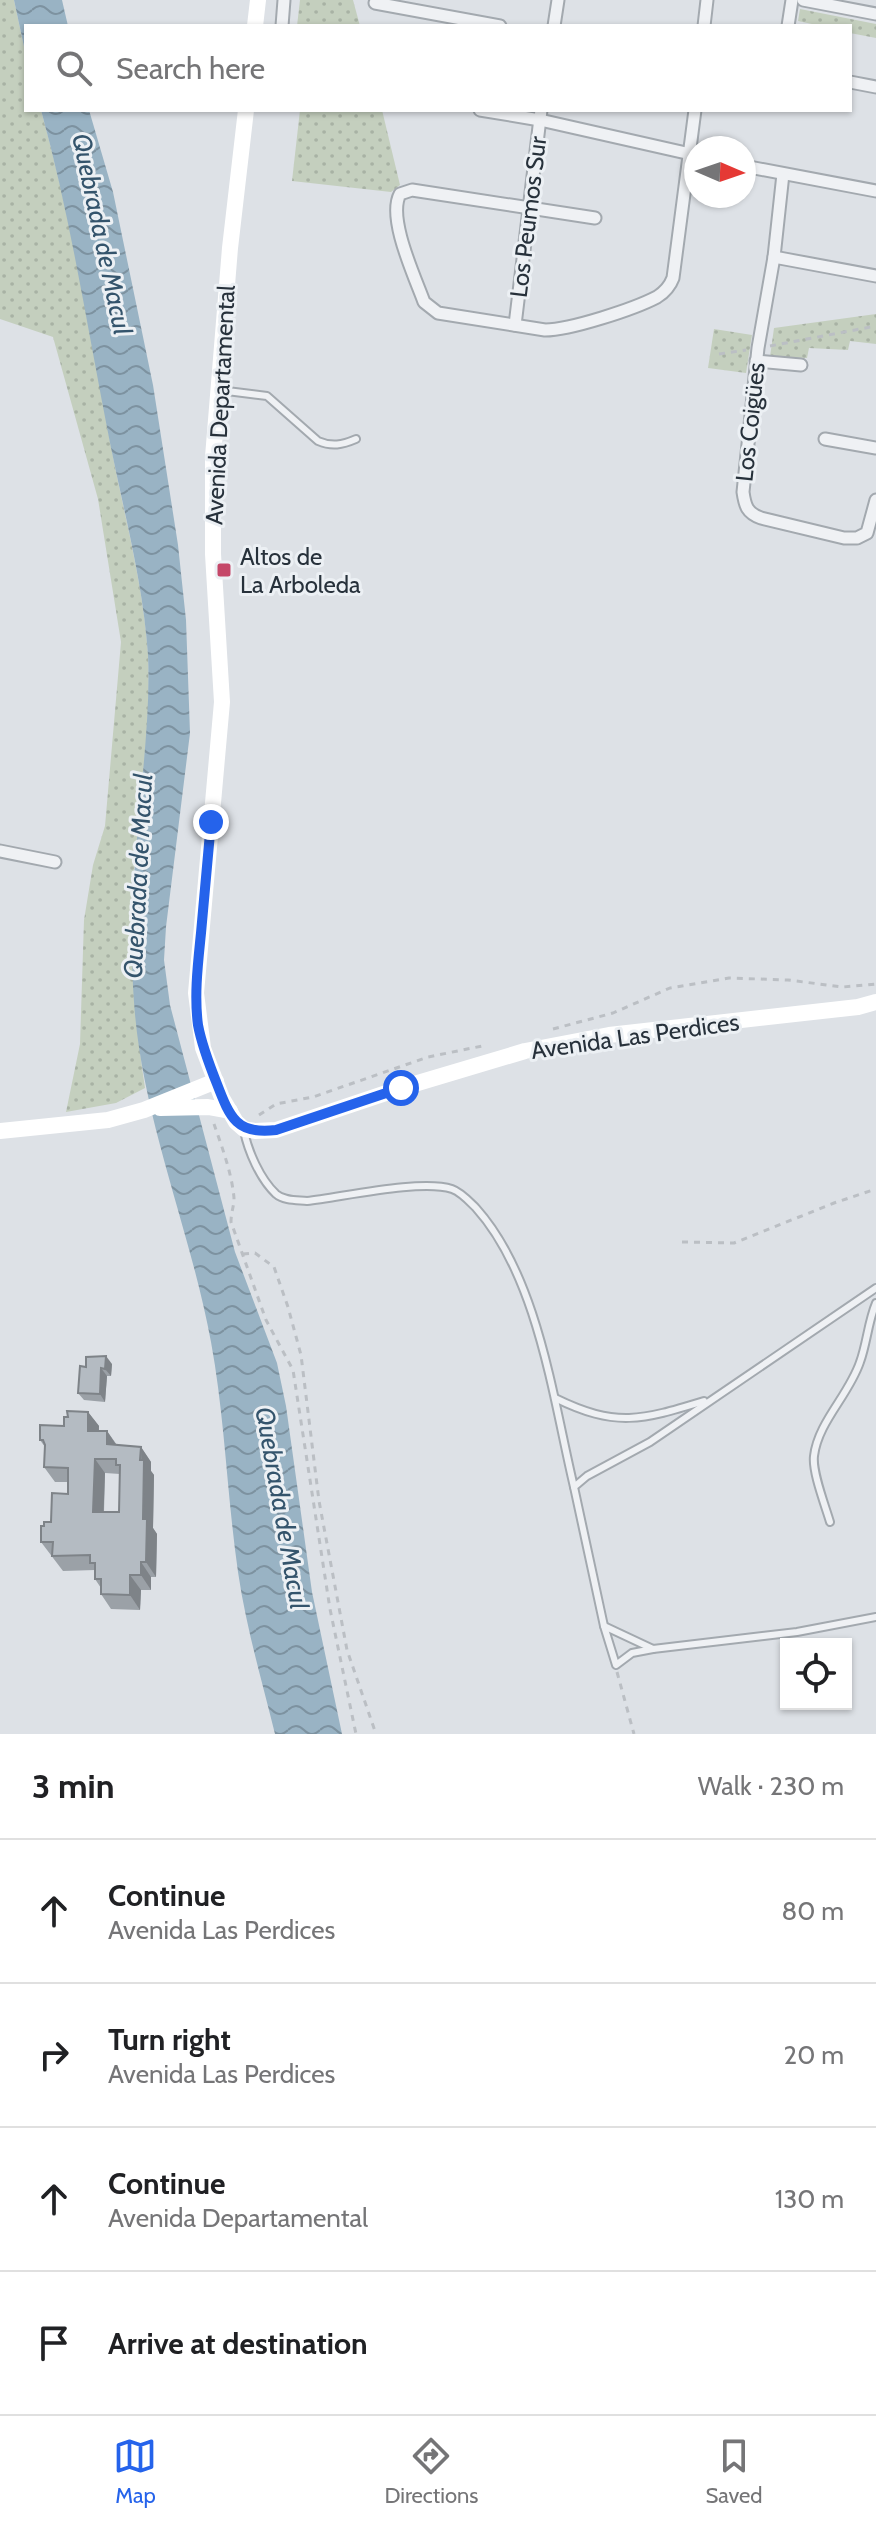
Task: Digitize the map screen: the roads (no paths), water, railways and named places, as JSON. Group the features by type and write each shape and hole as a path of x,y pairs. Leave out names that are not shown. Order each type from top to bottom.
{"street":[{"path":"255,24 258,0"},
{"path":"282,24 284,0"},
{"path":"554,24 558,0"},
{"path":"704,24 707,0"},
{"path":"788,24 792,0"},
{"path":"803,0 876,14"},
{"path":"375,3 489,24"},
{"path":"852,82 876,87"},
{"name":"Avenida Departamental","path":"216,1081 203,1048 196,993 222,702 212,522 218,390 246,112"},
{"path":"504,112 540,115 684,152"},
{"path":"694,136 695,112"},
{"name":"Los Peumos Sur","path":"515,325 540,115"},
{"path":"756,168 876,191"},
{"name":"Los Coigües","path":"783,174 774,257 757,354 744,505 751,514 844,538 857,538 867,533 876,500"},
{"path":"595,218 420,191 400,194 396,206 397,222 424,302 438,313 561,330 657,297 669,286 684,208"},
{"path":"774,257 876,276"},
{"path":"757,354 801,365"},
{"path":"825,439 876,448"},
{"path":"0,851 55,862"},
{"name":"Avenida Las Perdices","path":"244,1129 276,1130 401,1088 525,1051 563,1043 858,1007 876,1002"},
{"path":"0,1131 84,1125 147,1109 216,1081 236,1122 244,1129"},
{"path":"147,1109 204,1107 230,1111"}],"lane":[{"path":"218,390 267,396 326,445 342,445 356,439"},
{"path":"244,1129 247,1147 277,1195 307,1201 428,1185 455,1190 491,1225 524,1293 555,1398 604,1626 616,1665 632,1653 653,1649 797,1632 876,1617"},
{"path":"574,1487 587,1476 650,1442 876,1288"},
{"path":"830,1522 813,1460 818,1437 861,1361 869,1320 876,1303"},
{"path":"555,1398 580,1410 614,1419 657,1415 711,1399"},
{"path":"604,1626 653,1649"}],"water":[{"path":"14,0 62,0 68,24 24,24 24,47"},
{"name":"Quebrada de Macul","path":"42,112 90,112 113,192 153,385 178,545 186,620 190,733 166,927 164,960 170,1005 235,1252 277,1363 286,1406 312,1592 342,1734 275,1734 241,1593 211,1342 146,1088 134,1002 132,924 148,708 146,628 52,151"}],"place":[{"name":"Altos de La Arboleda","path":"224,570"}]}
